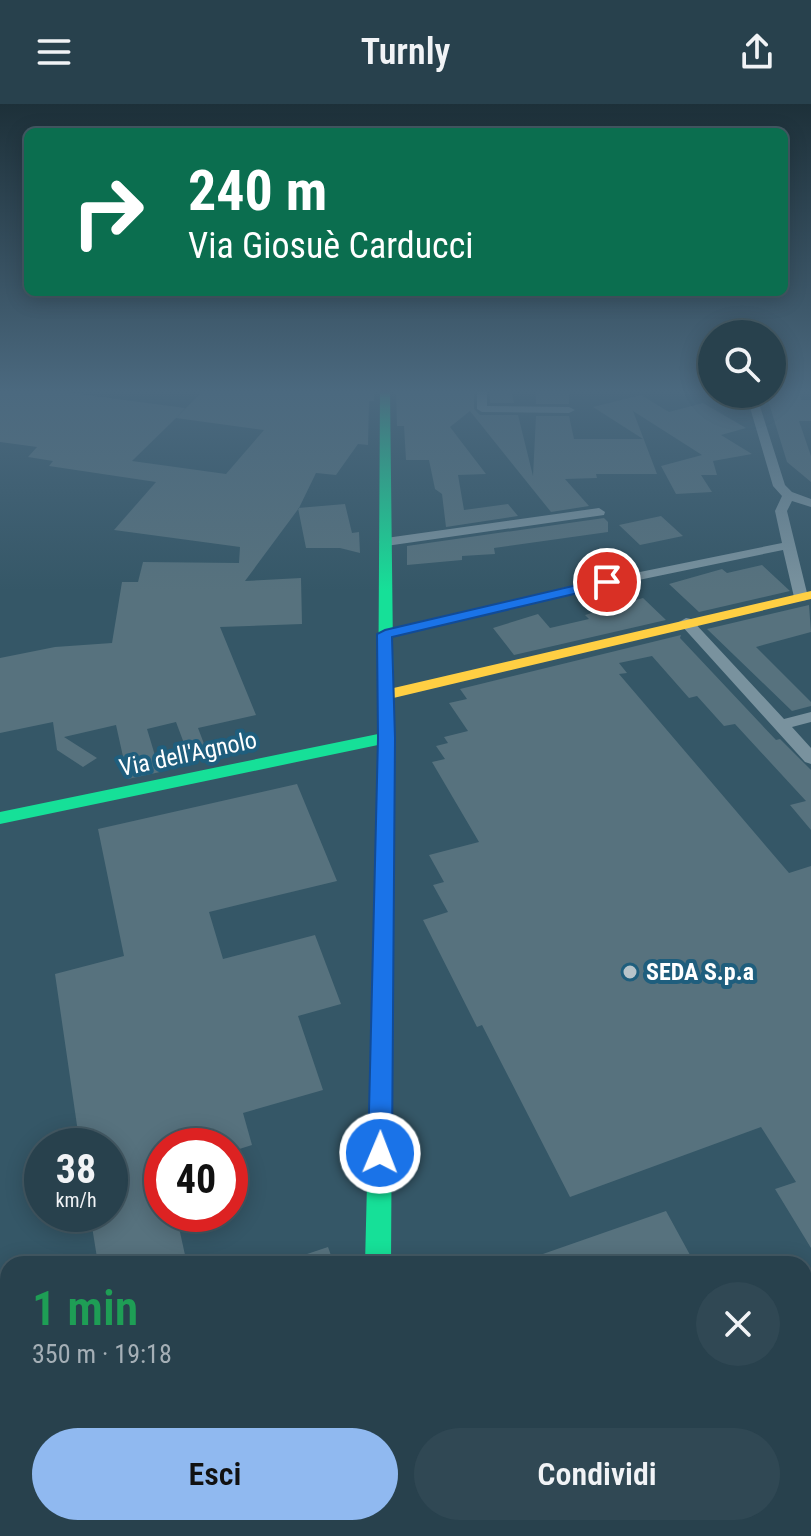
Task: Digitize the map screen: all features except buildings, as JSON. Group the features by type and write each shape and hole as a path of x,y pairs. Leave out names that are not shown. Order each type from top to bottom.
{"street":[{"path":"378,1256 386,738 385,457"},
{"path":"770,457 779,486 788,495 811,503"},
{"path":"385,695 806,596 781,511 788,495"},
{"path":"386,542 599,512"},
{"path":"385,634 576,589 794,549"},
{"path":"686,622 811,758"},
{"path":"780,725 811,717"},
{"name":"Via dell'Agnolo","path":"0,818 386,738"}],"traffic: fast":[{"path":"378,1256 386,738 385,457"},
{"path":"0,818 386,738"}],"traffic: slow":[{"path":"385,695 811,595"}],"place":[{"name":"SEDA S.p.a","path":"630,972"}],"route":[{"path":"380,1153 385,634 607,582"}]}
